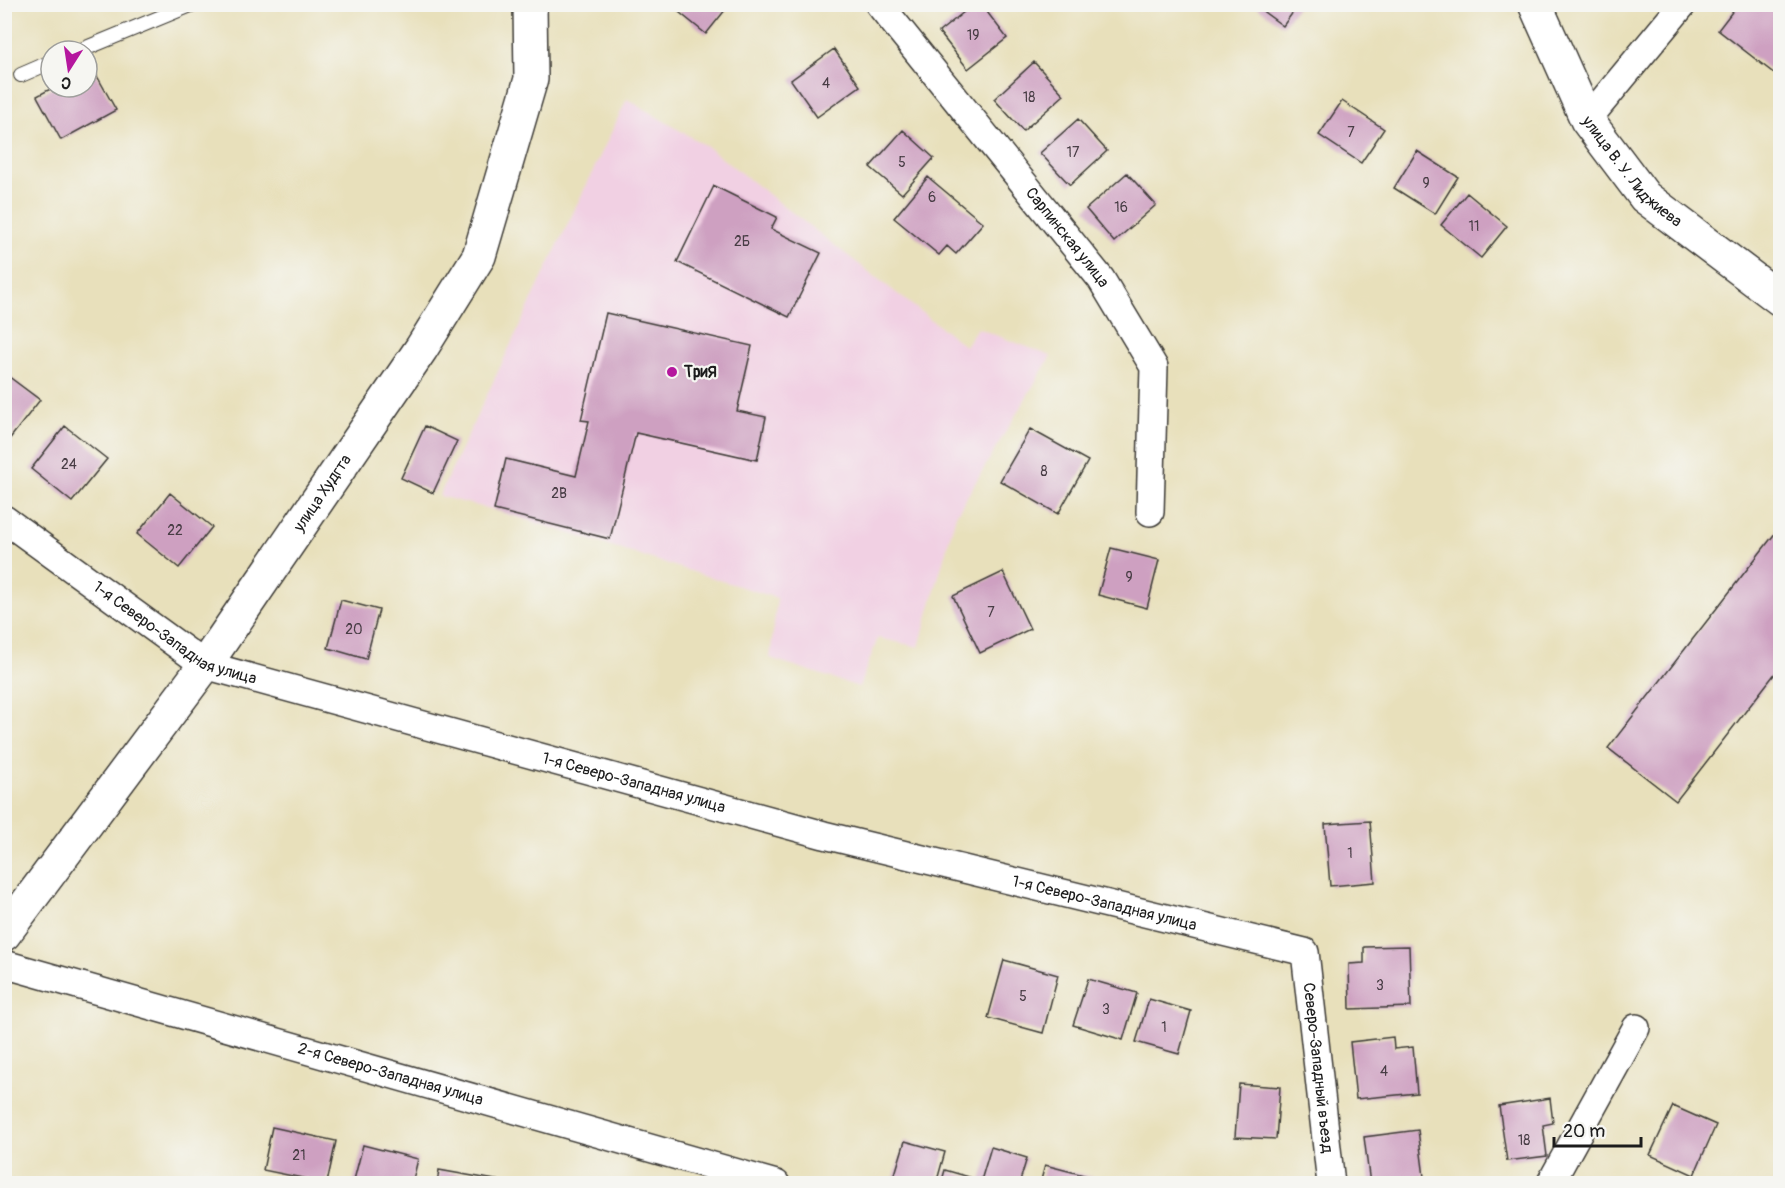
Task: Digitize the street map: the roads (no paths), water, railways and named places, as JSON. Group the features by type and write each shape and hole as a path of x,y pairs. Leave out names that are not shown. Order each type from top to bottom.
{"street":[{"name":"улица Худгта","path":"4,934 205,665 421,349 479,256 531,79 530,4"},
{"name":"Сарпинская улица","path":"879,4 1101,279 1154,368 1150,512"},
{"name":"улица В. У. Лиджиева","path":"1535,4 1587,120 1645,197 1780,299"},
{"path":"1587,120 1683,4"},
{"name":"1-я Северо-Западная улица","path":"4,519 205,665 824,835 1305,952"},
{"name":"Северо-Западный въезд","path":"1305,952 1331,1184"},
{"name":"2-я Северо-Западная улица","path":"4,964 776,1184"},
{"path":"1550,1184 1636,1028"}],"lane":[{"path":"99,43 193,4"},
{"path":"21,75 39,67"}],"place":[{"name":"ТриЯ","path":"672,372"}]}
